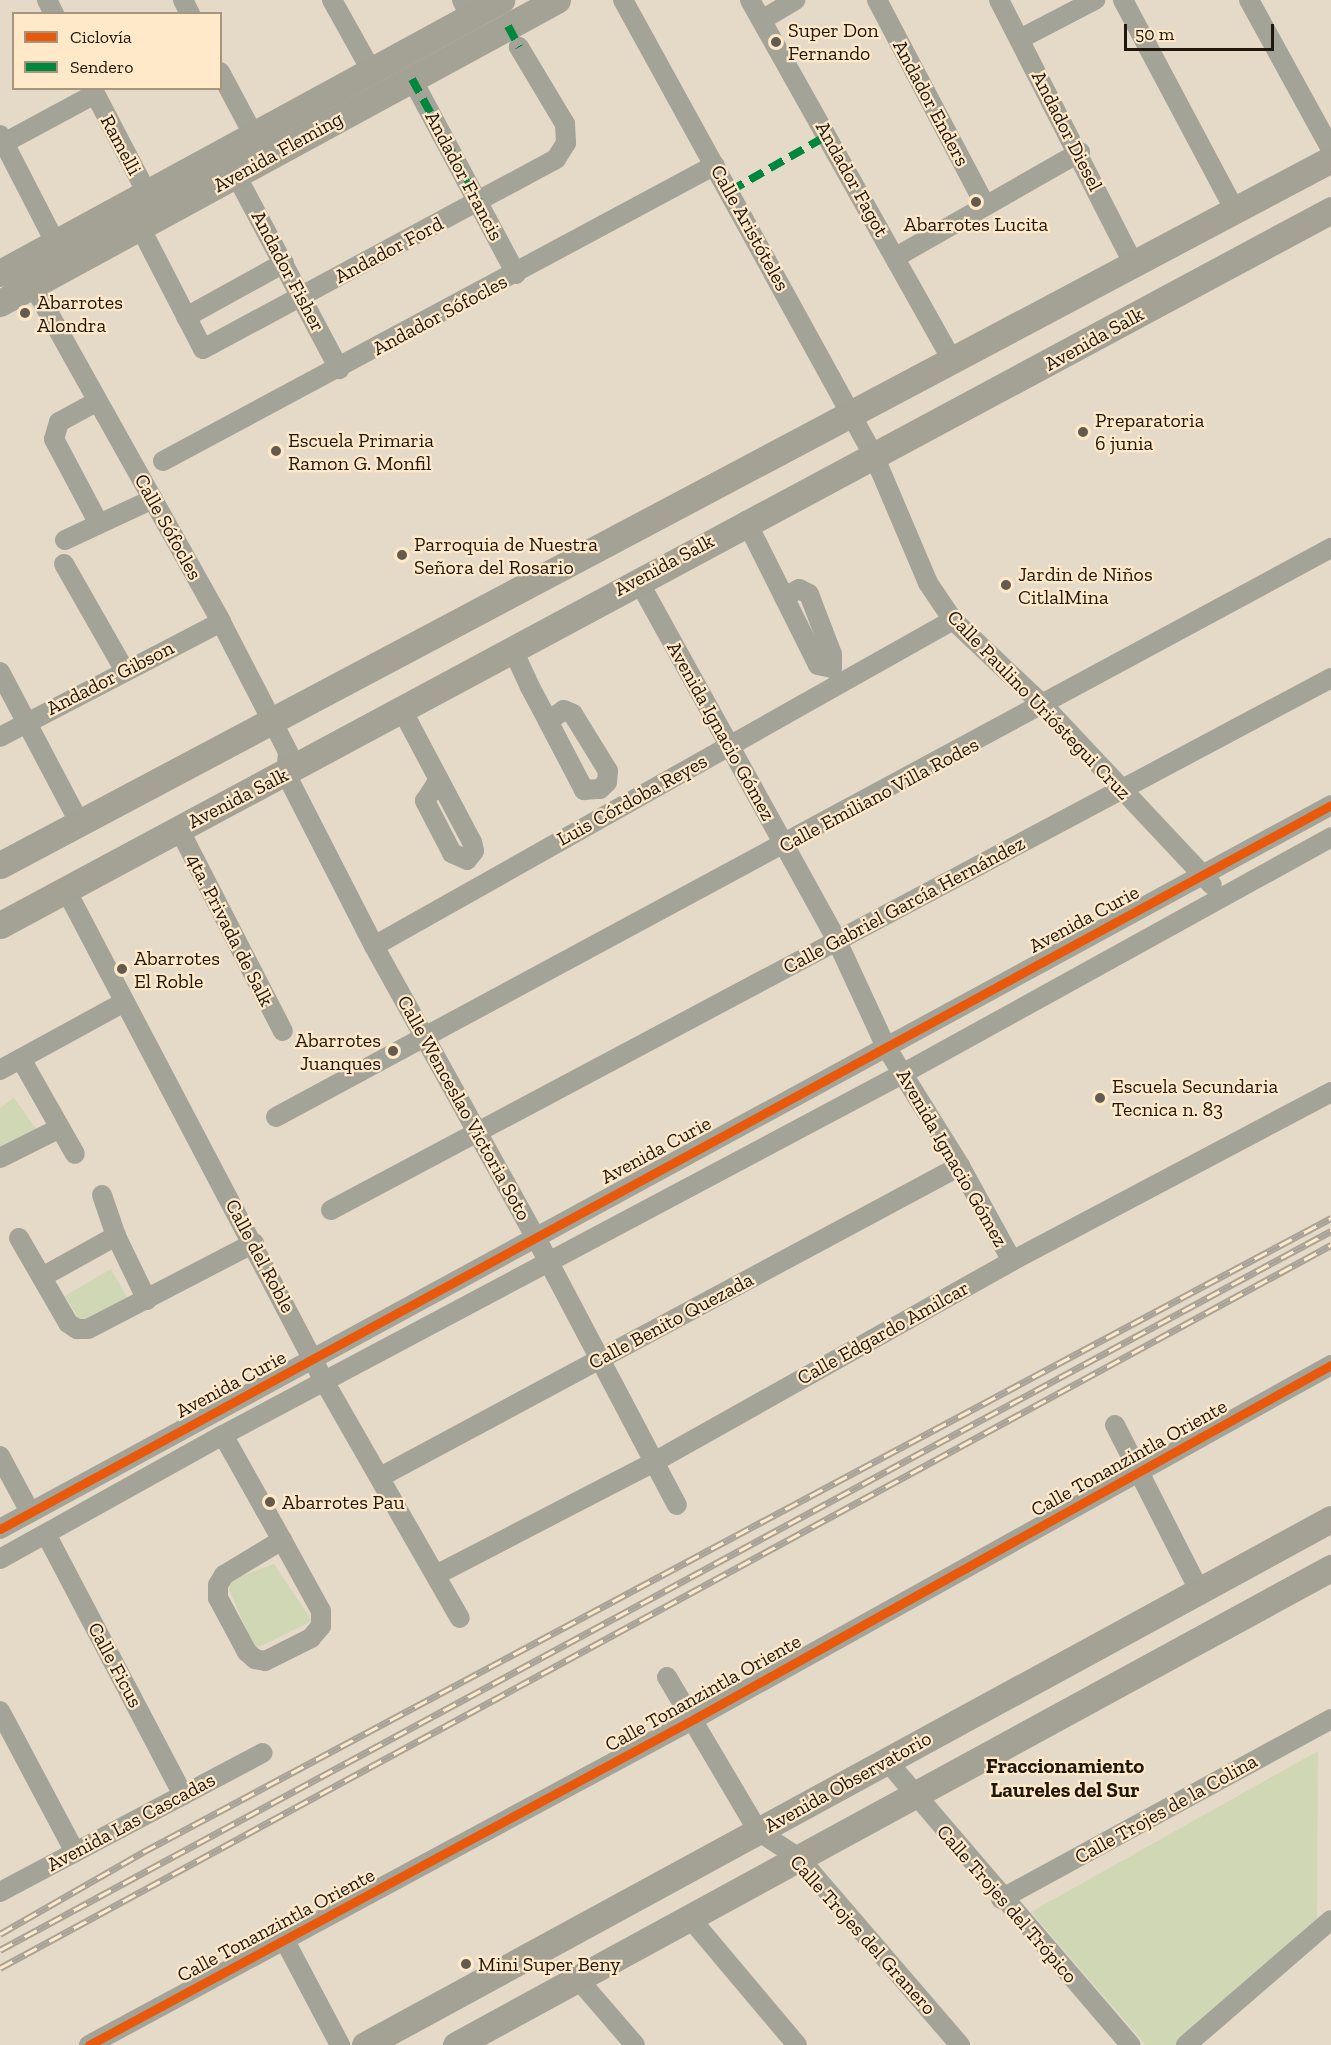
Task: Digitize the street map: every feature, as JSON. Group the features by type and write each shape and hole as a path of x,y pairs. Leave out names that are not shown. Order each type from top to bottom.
{"street":[{"path":"332,0 372,72"},
{"name":"Avenida Fleming","path":"0,303 236,175 260,147 466,8 501,0"},
{"name":"Avenida Fleming","path":"0,273 148,195 412,79 556,0"},
{"name":"Calle Aristóteles","path":"623,0 716,165 875,458"},
{"name":"Andador Fagot","path":"750,0 952,360"},
{"path":"762,20 795,0"},
{"name":"Andador Enders","path":"877,0 985,205"},
{"name":"Andador Diesel","path":"999,0 1080,152 1133,263"},
{"path":"1020,39 1095,0"},
{"path":"1123,0 1235,211"},
{"path":"1249,0 1331,149"},
{"name":"Andador Ford","path":"186,317 203,349 556,159 566,143 565,124 519,47"},
{"path":"222,76 260,147"},
{"name":"Andador Francis","path":"412,79 516,274"},
{"name":"Ramelli","path":"2,139 93,91 148,195"},
{"path":"2,139 56,244"},
{"path":"896,257 1080,152"},
{"path":"0,865 271,718 1331,159"},
{"name":"Andador Sófocles","path":"163,461 339,369 716,165"},
{"name":"Andador Fisher","path":"236,175 303,296 339,369"},
{"name":"Avenida Salk","path":"0,925 286,774 401,708 746,521 875,458 1331,210"},
{"path":"140,227 186,317 284,263"},
{"name":"Calle Sófocles","path":"33,285 96,402 221,622 271,718 288,752 286,774"},
{"path":"96,402 59,422 54,439 99,524"},
{"name":"Calle Paulino Urióstegui Cruz","path":"875,458 928,583 953,620 1044,705 1120,788 1205,874 1221,897"},
{"path":"65,540 153,499"},
{"path":"746,521 784,597"},
{"name":"Calle Emiliano Villa Rodes","path":"276,1117 784,846 1331,548"},
{"path":"64,564 125,671"},
{"name":"Avenida Ignacio Gómez","path":"638,580 837,941 886,1047 960,1166 1012,1261"},
{"name":"Luis Córdoba Reyes","path":"374,946 953,620"},
{"name":"Andador Gibson","path":"0,737 221,622"},
{"path":"512,648 548,721"},
{"path":"0,672 79,822"},
{"name":"Calle Gabriel García Hernández","path":"331,1210 1120,788 1331,678"},
{"path":"401,708 438,781"},
{"name":"Calle Wenceslao Victoria Soto","path":"286,774 374,946 535,1236 677,1505"},
{"name":"Avenida Curie","path":"0,1529 1331,805"},
{"name":"4ta. Privada de Salk","path":"178,829 283,1031"},
{"path":"0,1559 223,1435 904,1073 1331,837"},
{"name":"Calle del Roble","path":"66,890 315,1359 324,1381 382,1476 460,1618"},
{"path":"0,1070 124,1002"},
{"path":"21,1059 75,1154"},
{"name":"Calle Edgardo Amilcar","path":"436,1575 654,1462 1012,1261 1331,1092"},
{"path":"0,1158 60,1128"},
{"name":"Calle Benito Quezada","path":"382,1476 960,1166"},
{"path":"102,1195 116,1236 147,1300"},
{"path":"42,1277 116,1236"},
{"path":"19,1238 69,1323 77,1329 88,1329 254,1243"},
{"name":"Calle Tonanzintla Oriente","path":"89,2045 694,1719 1139,1474 1331,1365"},
{"path":"1115,1425 1199,1590"},
{"path":"223,1435 282,1540 321,1611 321,1626 311,1638 265,1661 255,1659 247,1652 218,1598 218,1585 224,1575 282,1540"},
{"path":"0,1456 30,1512"},
{"path":"111,1470 122,1492"},
{"name":"Avenida Observatorio","path":"365,2045 1331,1519"},
{"name":"Calle Ficus","path":"46,1534 183,1795"},
{"path":"460,2044 1331,1568"},
{"name":"Calle Trojes del Granero","path":"667,1677 694,1719 758,1831 798,1858 960,2045"},
{"path":"0,1711 75,1852"},
{"name":"Calle Trojes de la Colina","path":"1001,1899 1331,1719"},
{"name":"Avenida Las Cascadas","path":"0,1892 262,1753"},
{"name":"Calle Trojes del Trópico","path":"887,1761 1001,1899 1130,2045"},
{"path":"690,1918 797,2045"},
{"path":"1186,2045 1331,1920"},
{"path":"285,1941 340,2045"},
{"path":"578,1979 635,2045"}],"green space":[{"path":"14,1098 37,1130 0,1149 0,1108"},
{"path":"111,1269 128,1299 81,1322 65,1296"},
{"path":"274,1564 312,1621 255,1649 226,1582"},
{"path":"1318,1751 1317,1921 1178,2045 1146,2045 1031,1912"}],"railway":[{"path":"0,1934 143,1852 1331,1218"},
{"path":"0,1950 1331,1231"},
{"path":"0,1968 1331,1245"}],"marked path":[{"path":"508,26 519,47"},
{"path":"412,79 479,202"},
{"path":"730,191 828,135"}],"cycle path":[{"path":"0,1529 1331,805"},
{"path":"89,2045 694,1719 1331,1365"}],"place":[{"name":"Super Don Fernando","path":"776,42"},
{"name":"Abarrotes Lucita","path":"976,202"},
{"name":"Abarrotes Alondra","path":"25,313"},
{"name":"Preparatoria 6 junia","path":"1083,432"},
{"name":"Escuela Primaria Ramon G. Monfil","path":"276,451"},
{"name":"Parroquia de Nuestra Señora del Rosario","path":"402,555"},
{"name":"Jardin de Niños CitlalMina","path":"1006,585"},
{"name":"Abarrotes El Roble","path":"122,969"},
{"name":"Abarrotes Juanques","path":"393,1051"},
{"name":"Escuela Secundaria Tecnica n. 83","path":"1100,1098"},
{"name":"Abarrotes Pau","path":"270,1502"},
{"name":"Mini Super Beny","path":"466,1964"}],"district":[{"name":"Fraccionamiento Laureles del Sur","path":"1065,1778"}]}
